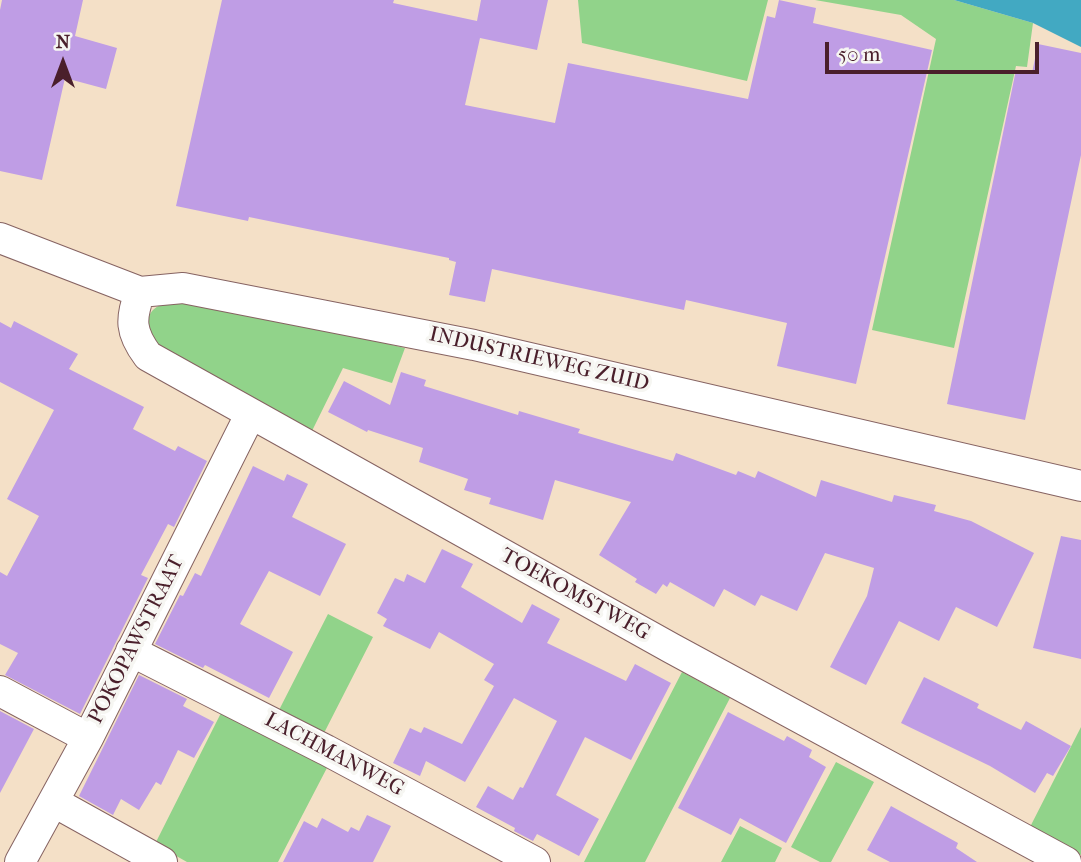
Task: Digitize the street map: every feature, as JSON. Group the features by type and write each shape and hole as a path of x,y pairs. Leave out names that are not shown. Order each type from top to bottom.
{"street":[{"name":"INDUSTRIEWEG ZUID","path":"0,237 139,292 183,288 474,345 1081,486"},
{"name":"TOEKOMSTWEG","path":"139,292 131,317 138,343 148,356 671,648 1066,862"},
{"name":"POKOPAWSTRAAT","path":"20,862 88,738 250,415"},
{"name":"LACHMANWEG","path":"131,651 326,750 534,862"},
{"path":"0,691 88,738"},
{"path":"54,802 162,862"}],"green space":[{"path":"578,0 768,0 747,81 582,43"},
{"path":"815,0 954,0 1033,23 1027,67 1016,66 954,348 872,330 936,39 901,15"},
{"path":"166,303 226,306 405,348 392,383 343,368 312,431 162,354 151,335 151,312"},
{"path":"328,614 373,637 323,735 278,712"},
{"path":"682,672 730,698 645,862 584,862"},
{"path":"222,711 329,764 278,862 187,862 155,844"},
{"path":"1081,727 1081,855 1029,829"},
{"path":"836,762 874,782 831,862 820,862 791,847"},
{"path":"740,826 782,848 775,862 721,862"}],"water":[{"path":"954,0 1081,0 1081,47 1033,23"}],"building":[{"path":"2,0 83,0 75,36 117,48 106,89 65,78 42,180 0,171"},
{"path":"222,0 394,0 393,3 477,21 481,0 548,0 537,50 480,38 465,105 555,123 568,63 748,99 767,16 775,18 779,0 816,8 813,23 932,50 856,384 777,366 787,323 686,300 684,310 492,269 485,302 449,295 456,262 449,258 249,217 248,221 176,206"},
{"path":"1038,44 1081,53 1081,155 1025,420 947,404 1016,70 1032,73"},
{"path":"14,321 78,354 69,369 144,407 133,429 175,451 178,446 207,461 174,527 168,524 141,575 148,578 80,714 5,675 18,653 0,644 0,572 7,576 39,516 7,499 54,410 0,382 0,322 11,328"},
{"path":"401,372 426,380 424,386 518,415 519,411 580,429 578,433 673,461 676,453 736,475 738,471 755,478 758,471 816,497 821,480 892,502 894,495 936,505 934,511 971,521 1034,553 997,627 956,607 939,641 899,621 866,685 830,667 867,596 874,568 825,553 797,611 761,595 755,606 724,589 714,607 670,582 667,587 663,584 656,594 599,555 631,502 555,480 543,520 489,504 491,498 464,490 468,479 419,462 423,448 368,430 367,432 328,412 344,381 390,405"},
{"path":"253,466 284,481 287,474 308,484 292,517 346,544 320,596 269,571 240,624 293,652 269,698 205,665 203,668 155,644 180,595 183,596 195,573 201,576"},
{"path":"1061,536 1081,540 1081,659 1033,648"},
{"path":"442,549 473,564 461,587 522,623 532,604 560,619 547,643 626,681 635,664 671,683 631,760 585,737 556,795 599,819 579,856 537,834 533,841 476,807 488,786 513,800 520,787 523,788 557,721 514,698 465,782 426,761 420,776 393,763 410,728 421,733 424,727 462,744 494,686 484,680 494,664 439,632 430,649 383,626 387,619 377,613 395,578 404,582 407,574 425,583"},
{"path":"139,675 187,699 183,706 214,722 194,758 178,750 161,785 156,782 139,810 121,799 113,815 79,796"},
{"path":"924,677 979,704 977,708 1021,730 1026,721 1071,746 1053,776 1047,773 1035,793 990,766 901,723"},
{"path":"0,711 34,729 0,793"},
{"path":"728,712 784,741 787,736 812,750 809,757 826,767 786,843 740,818 731,835 678,808"},
{"path":"891,806 958,843 956,848 977,862 890,862 867,850"},
{"path":"367,815 391,826 373,862 283,862 304,821 317,828 322,818 348,832 351,827 359,831"}]}
